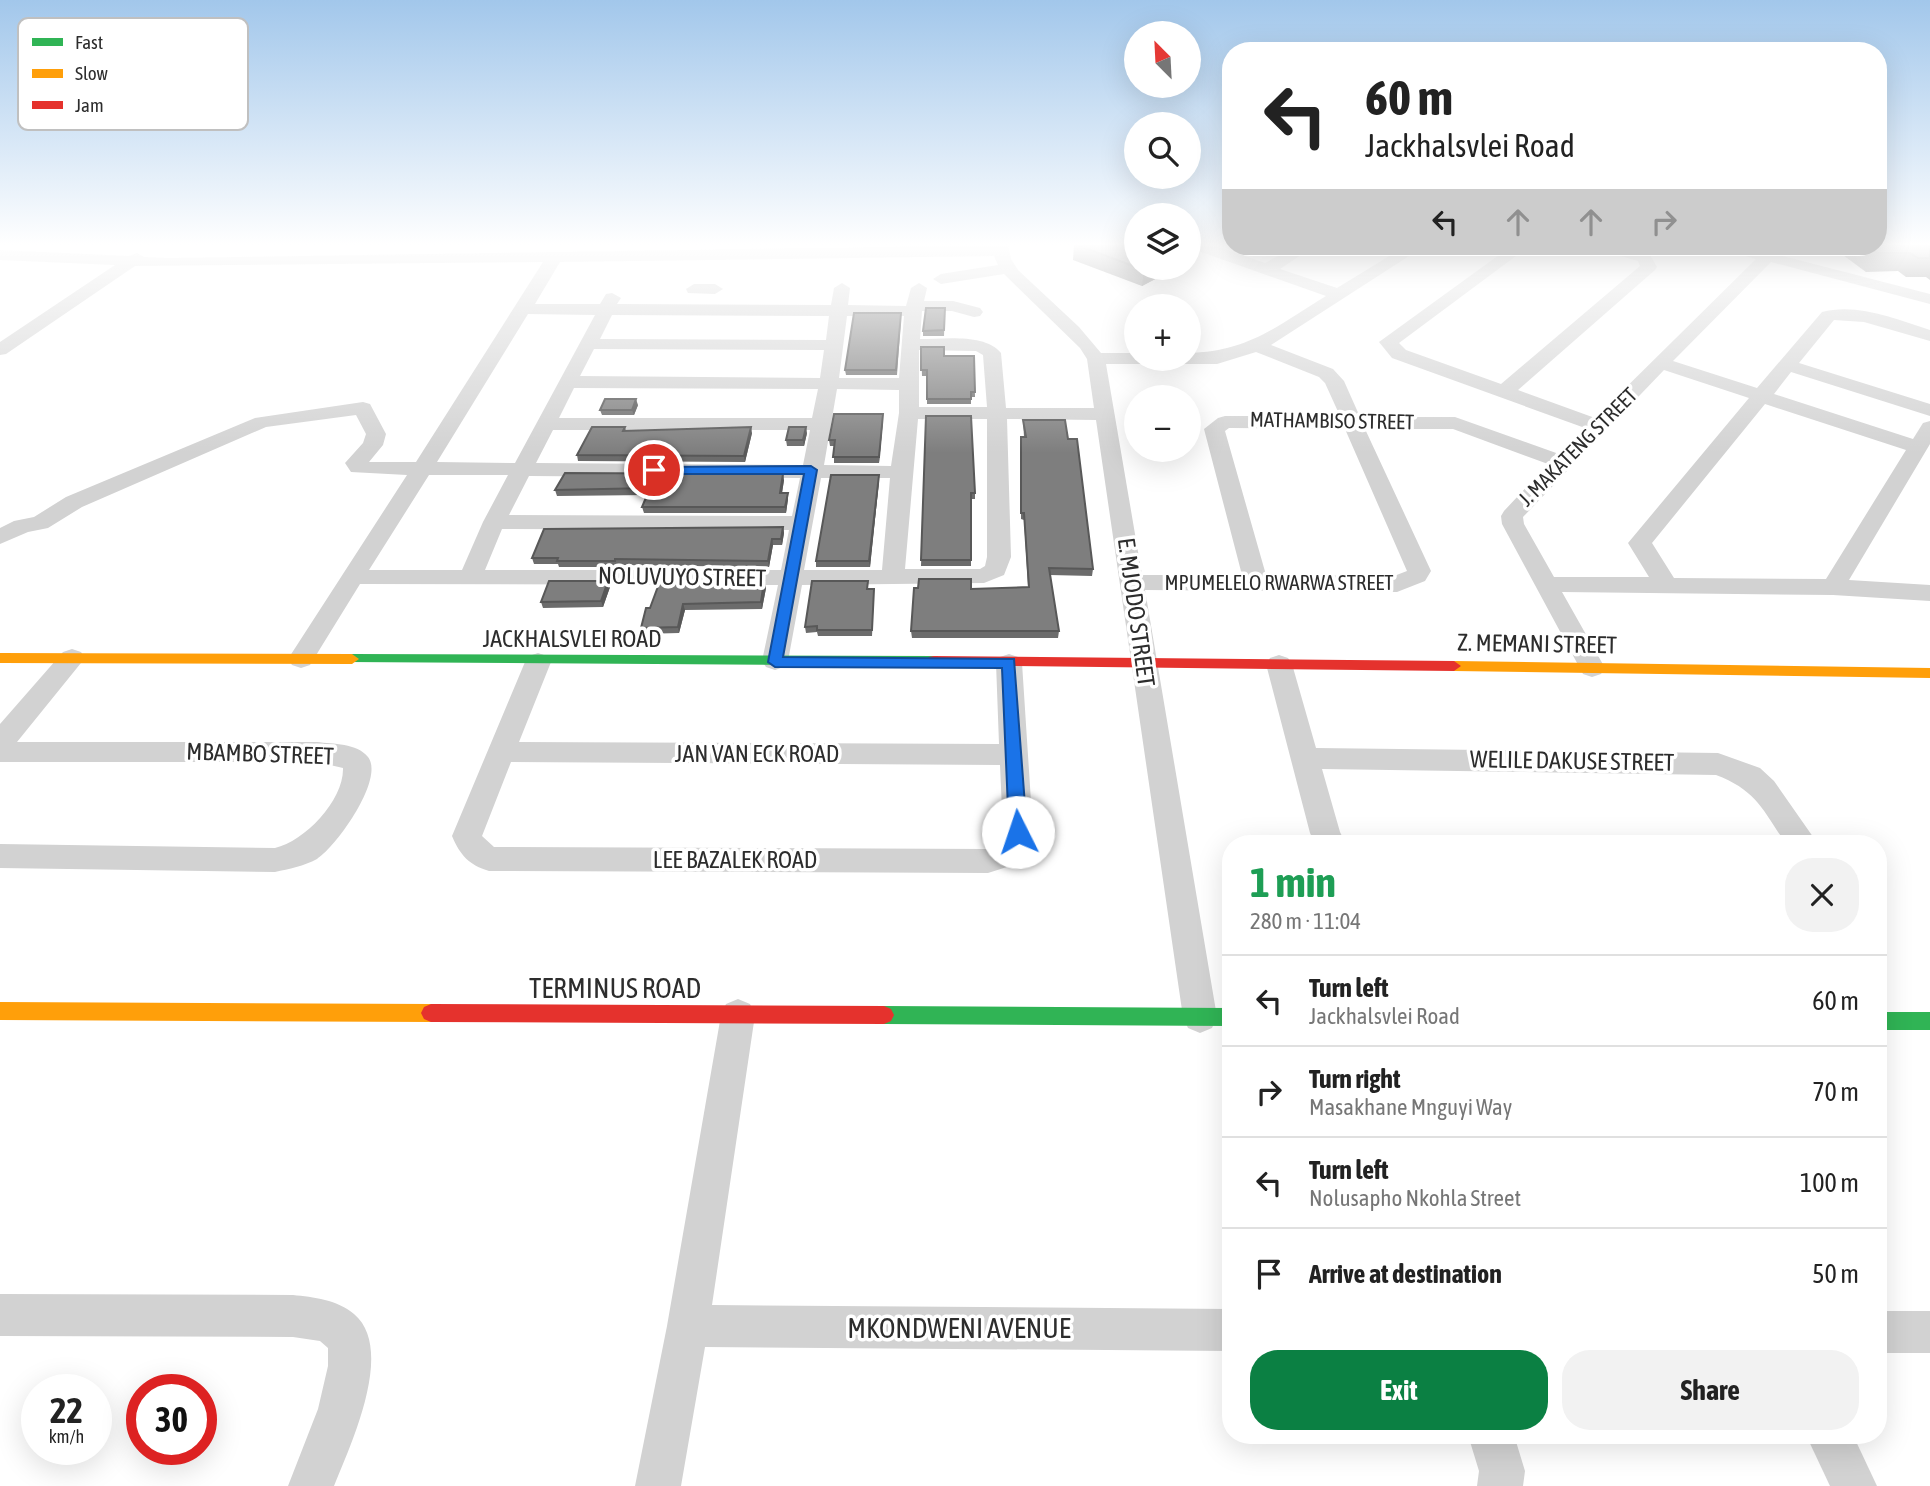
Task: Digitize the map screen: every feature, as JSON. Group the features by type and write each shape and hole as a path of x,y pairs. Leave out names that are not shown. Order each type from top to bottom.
{"street":[{"path":"0,350 53,314"},
{"path":"301,659 521,314"},
{"path":"471,576 494,522 604,314"},
{"path":"775,662 829,383 837,314"},
{"path":"893,577 901,471 909,413 908,384 917,314"},
{"name":"E. MJODO STREET","path":"1056,314 1090,346 1096,359 1200,1017"},
{"path":"1096,359 1217,358 1257,346 1309,314"},
{"path":"1426,314 1388,342 1391,348 1399,354 1598,426"},
{"path":"1504,392 1594,314"},
{"name":"J. MAKATENG STREET","path":"1591,668 1513,524 1512,516 1709,314"},
{"path":"1667,586 1640,543 1831,314"},
{"path":"1853,314 1930,336"},
{"path":"589,344 832,345"},
{"path":"913,344 980,346 992,353 997,415"},
{"name":"MPUMELELO RWARWA STREET","path":"1133,582 1397,584 1417,576 1419,571 1331,377 1257,346"},
{"path":"1660,363 1918,447"},
{"path":"1787,365 1930,410"},
{"path":"569,382 908,384"},
{"path":"0,537 22,526 40,523 74,502 262,422 363,408 376,434 373,445 356,463 358,468 901,471"},
{"path":"909,413 1105,414"},
{"name":"NOLUVUYO STREET","path":"352,577 792,579 984,576 996,570 999,556 997,415"},
{"name":"MATHAMBISO STREET","path":"1255,583 1214,429 1233,420 1454,423 1562,462"},
{"path":"547,424 820,424"},
{"path":"1833,587 1930,427"},
{"path":"494,522 802,523"},
{"path":"1547,584 1833,587 1930,593"},
{"name":"JACKHALSVLEI ROAD","path":"0,658 538,662 1143,662"},
{"path":"0,743 72,658"},
{"name":"LEE BAZALEK ROAD","path":"538,662 467,836 472,848 489,859 994,860 1010,850 1018,832 1009,663"},
{"name":"Z. MEMANI STREET","path":"1143,662 1930,673"},
{"path":"1279,664 1326,835"},
{"name":"MBAMBO STREET","path":"0,752 317,752 346,757 357,763 358,780 318,844 291,858 275,860 0,856"},
{"name":"JAN VAN ECK ROAD","path":"502,752 1012,755"},
{"name":"WELILE DAKUSE STREET","path":"1306,758 1718,764 1750,776 1764,789 1797,835"},
{"name":"TERMINUS ROAD","path":"3,1014 1222,1017"},
{"path":"658,1486 688,1326 738,1015"},
{"path":"1887,1021 1930,1021"},
{"path":"0,1315 293,1316 325,1320 344,1334 351,1356 348,1384 311,1486"},
{"name":"MKONDWENI AVENUE","path":"688,1326 1222,1330"},
{"path":"1887,1332 1930,1332"},
{"path":"1494,1444 1502,1471 1500,1486"},
{"path":"1833,1444 1854,1486"}],"building":[{"path":"854,314 901,314 896,370 845,370"},
{"path":"925,314 945,314 944,330 923,331"},
{"path":"921,347 944,347 944,356 974,356 975,392 971,392 971,399 927,399 927,370 921,370"},
{"path":"605,399 636,399 632,410 600,410"},
{"path":"834,414 883,414 879,457 833,457 835,440 829,440"},
{"path":"926,416 971,416 975,493 971,493 971,560 921,560"},
{"path":"1023,420 1065,420 1068,439 1077,439 1093,569 1049,568 1059,631 911,631 914,588 918,588 919,579 971,579 971,589 1029,587 1024,513 1021,513 1021,437 1026,437"},
{"path":"592,427 625,427 623,431 751,427 744,456 577,455"},
{"path":"789,427 806,427 803,440 786,440"},
{"path":"565,473 783,474 780,493 788,493 785,507 642,507 650,488 555,490"},
{"path":"831,475 879,475 869,561 816,561"},
{"path":"783,527 781,539 772,539 768,561 557,561 558,558 532,558 544,529"},
{"path":"549,581 608,581 601,601 541,602"},
{"path":"660,581 764,581 761,602 683,604 678,627 641,628 646,608 650,608"},
{"path":"812,581 868,581 867,589 874,589 872,630 817,630 817,626 805,627"}],"traffic: fast":[{"path":"352,659 934,661"},
{"path":"884,1015 1222,1017"},
{"path":"1887,1021 1930,1021"}],"traffic: slow":[{"path":"0,658 352,659"},
{"path":"1454,666 1930,673"},
{"path":"0,1011 431,1013"}],"traffic: jam":[{"path":"934,661 1454,666"},
{"path":"431,1013 884,1015"}],"route":[{"path":"654,470 811,470 775,662 1009,663 1018,832"}]}
